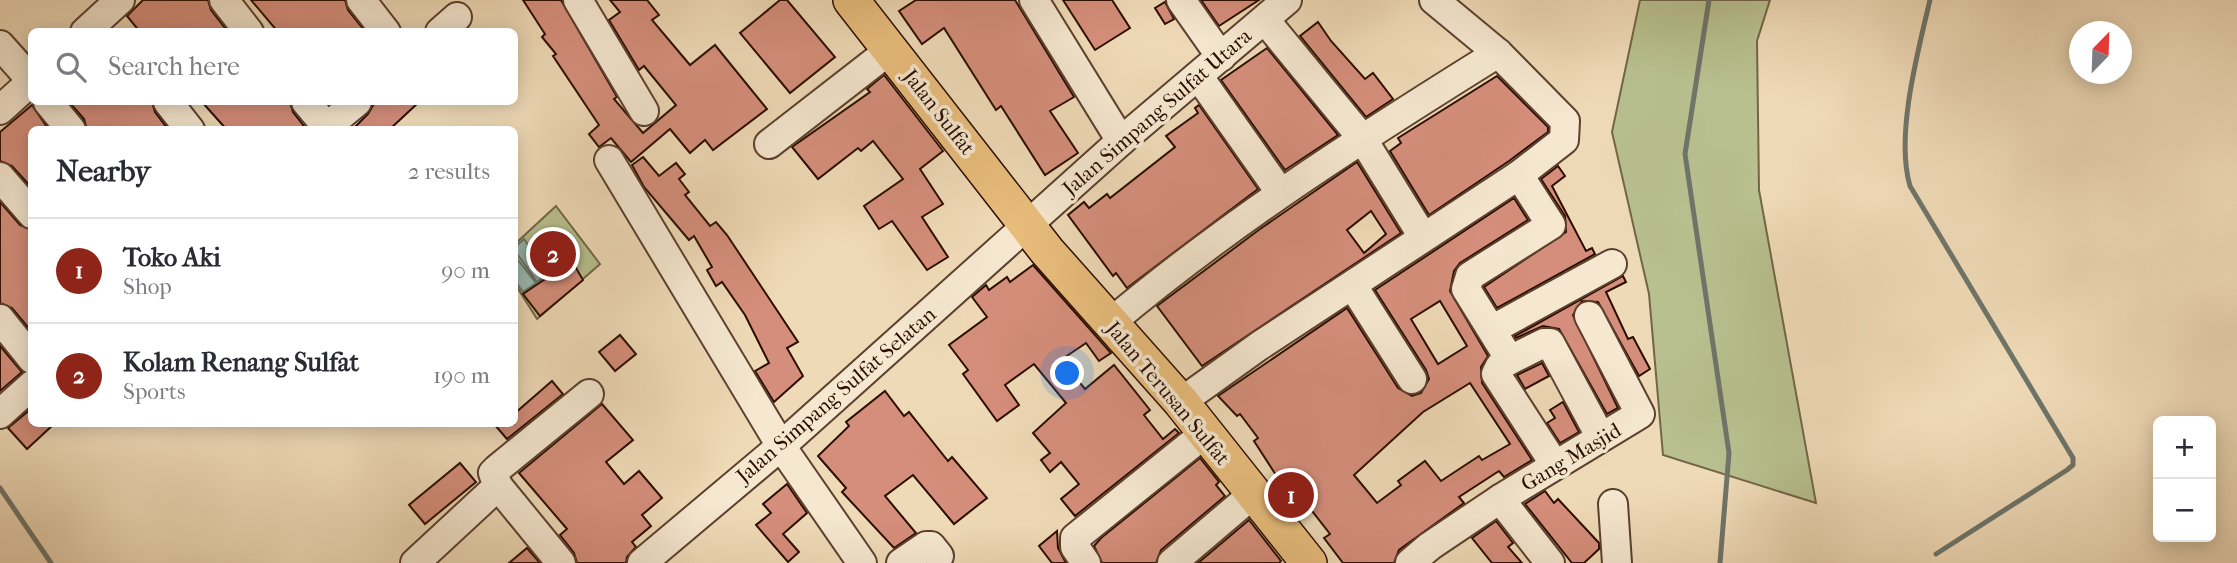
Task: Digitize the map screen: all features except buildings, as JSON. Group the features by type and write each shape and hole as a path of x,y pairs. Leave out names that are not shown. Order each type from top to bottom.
{"main road":[{"name":"Jalan Sulfat","path":"852,0 1027,224"},
{"name":"Jalan Terusan Sulfat","path":"1027,224 1109,324 1181,402 1252,495 1309,563"}],"street":[{"path":"224,0 247,28"},
{"path":"361,0 383,28"},
{"path":"578,0 644,111"},
{"path":"1034,0 1121,141"},
{"path":"1181,0 1221,57"},
{"name":"Jalan Simpang Sulfat Utara","path":"1027,224 1287,0"},
{"path":"1181,402 1259,345 1519,175 1564,140 1565,121 1498,53 1434,0"},
{"path":"1265,20 1362,138 1423,237"},
{"path":"0,45 28,76"},
{"path":"769,144 890,50"},
{"path":"1109,324 1218,236 1280,192 1498,53"},
{"path":"1199,77 1280,192"},
{"path":"0,110 28,85"},
{"path":"50,105 68,126"},
{"path":"170,105 187,126"},
{"path":"308,105 324,126"},
{"path":"327,126 353,105"},
{"path":"609,160 781,446 862,563"},
{"path":"1510,360 1466,289 1468,279 1551,225 1519,175"},
{"path":"0,177 28,209"},
{"name":"Jalan Simpang Sulfat Selatan","path":"646,562 781,446 1027,224"},
{"path":"1493,329 1612,264"},
{"path":"1353,286 1412,379"},
{"name":"Gang Masjid","path":"1410,563 1430,546 1500,499 1600,436 1637,418 1640,409 1590,316"},
{"path":"0,319 28,354"},
{"path":"1555,465 1496,374 1500,366 1544,343 1550,343 1600,436"},
{"path":"0,414 28,389"},
{"path":"561,563 498,486 493,473 589,394"},
{"path":"1086,563 1075,547 1075,538 1204,434"},
{"path":"415,563 498,486"},
{"path":"1172,563 1252,495"},
{"path":"1500,499 1550,563"},
{"path":"1613,504 1617,563"},
{"path":"901,563 926,546 939,556"}],"green space":[{"path":"1640,0 1770,0 1757,41 1759,190 1816,503 1663,455 1649,294 1612,132"},
{"path":"556,206 600,264 537,319 518,289 518,241"}],"water":[{"path":"524,239 549,274 537,282 518,255 518,244"},
{"path":"518,260 536,283 523,292 518,285"}],"waterway":[{"path":"1709,0 1685,154 1729,453 1720,563"},
{"path":"1930,0 1914,68 1907,119 1906,166 1910,186 2073,458 2073,465 2067,470 1936,554"},
{"path":"0,488 51,563"}],"place":[{"name":"Kolam Renang Sulfat","path":"553,254"},
{"name":"Toko Aki","path":"1291,495"}]}
